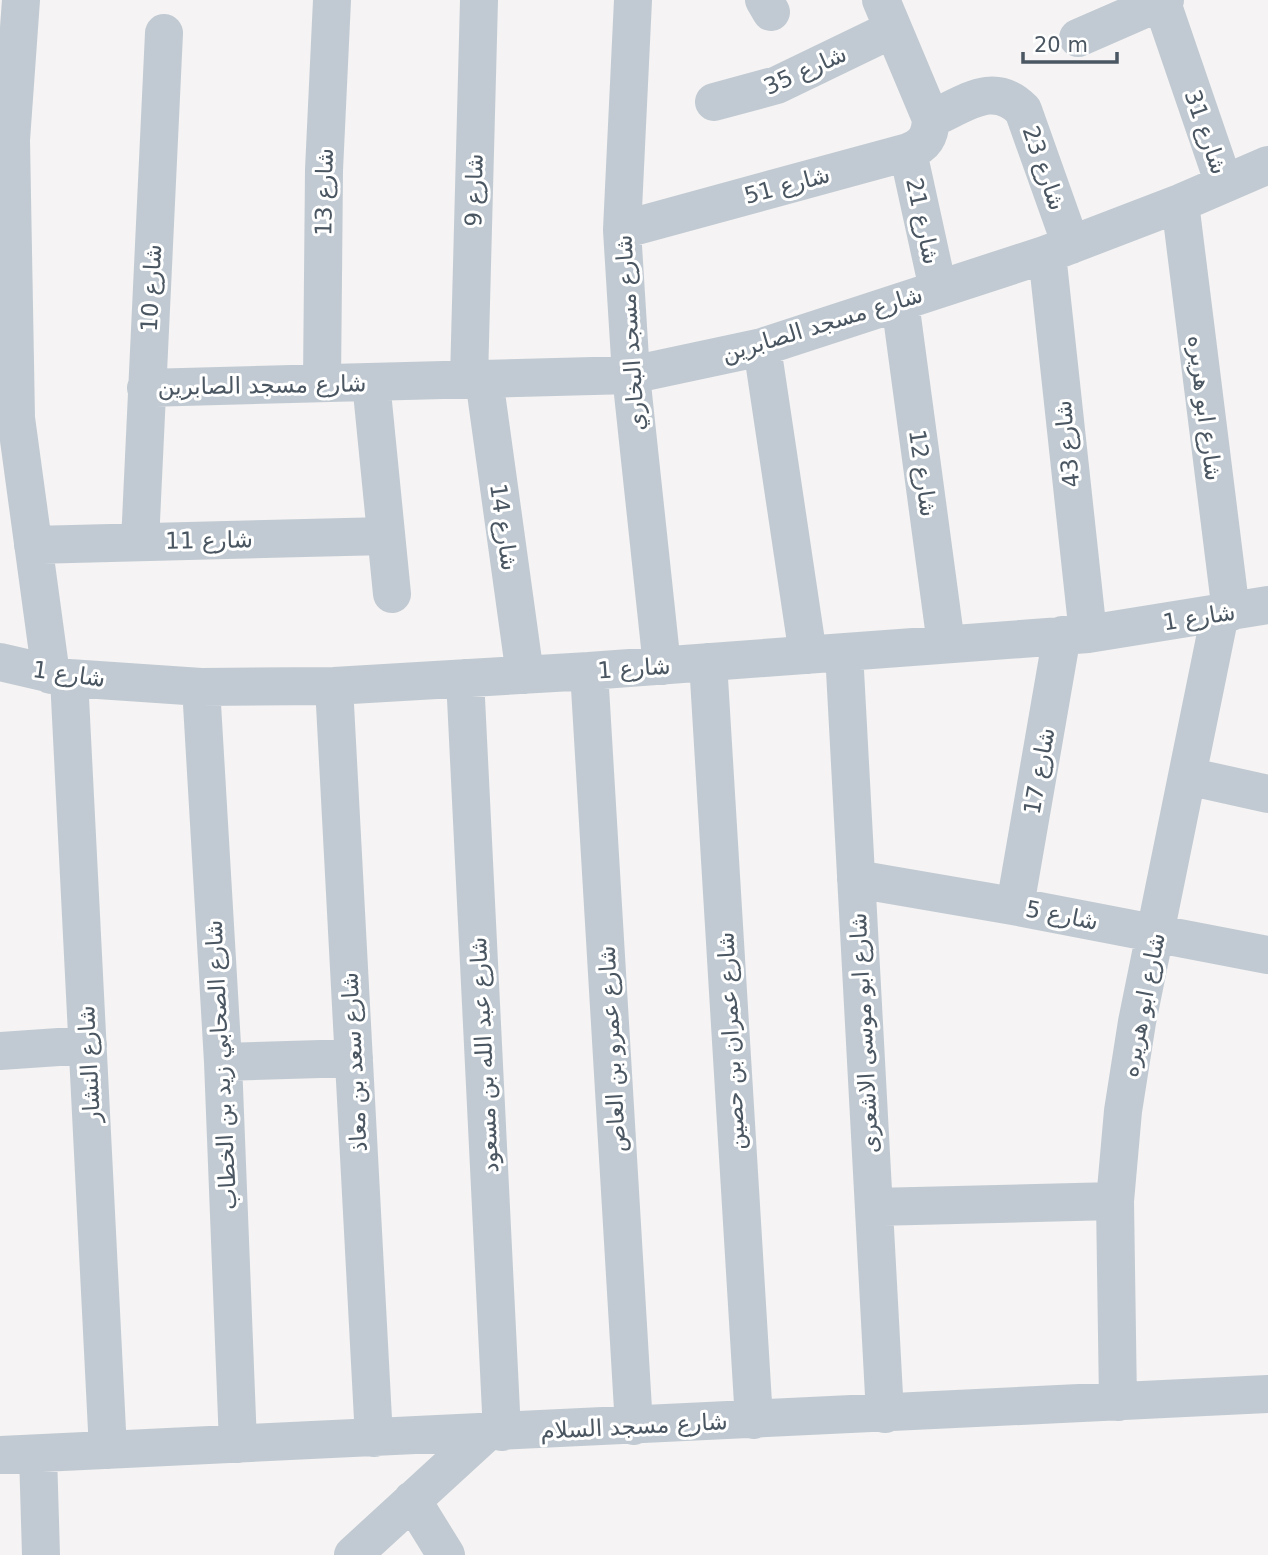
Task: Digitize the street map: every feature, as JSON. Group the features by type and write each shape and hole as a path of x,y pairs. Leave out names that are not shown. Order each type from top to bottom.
{"street":[{"name":"شارع النشار","path":"21,0 11,140 16,418 21,526 60,677 88,1045 108,1451"},
{"name":"شارع 13","path":"321,383 324,170 331,0"},
{"name":"شارع 9","path":"477,379 479,0"},
{"name":"شارع مسجد البخاري","path":"633,0 622,230 631,375 662,666"},
{"path":"1078,38 1162,1"},
{"name":"شارع 31","path":"1162,1 1224,184"},
{"path":"887,15 931,119 930,134 922,146 908,152"},
{"name":"شارع 35","path":"714,102 777,85 887,15"},
{"name":"شارع 10","path":"140,542 164,33"},
{"name":"شارع 23","path":"931,119 986,95 1000,94 1013,100 1023,110 1059,250"},
{"name":"شارع 51","path":"622,230 908,152"},
{"name":"شارع 21","path":"908,152 938,289"},
{"name":"شارع مسجد الصابرين","path":"146,388 631,375 762,347 1059,250 1268,165"},
{"name":"شارع ابو هريره","path":"1118,1402 1115,1201 1123,1111 1137,1022 1187,776 1225,613 1180,203"},
{"name":"شارع 43","path":"1059,250 1075,634"},
{"name":"شارع 12","path":"900,302 947,644"},
{"name":"شارع ابو موسى الاشعرى","path":"762,347 826,653 856,879 885,1414"},
{"name":"شارع 14","path":"477,379 525,675"},
{"path":"371,382 392,594"},
{"name":"شارع 11","path":"21,526 140,542 386,536"},
{"name":"شارع 1","path":"0,662 60,677 201,687 334,686 662,666 1075,634 1268,606"},
{"name":"شارع 17","path":"1015,906 1075,634"},
{"name":"شارع عمران بن حصين","path":"708,662 754,1420"},
{"name":"شارع عمرو بن العاص","path":"589,671 634,1426"},
{"name":"شارع عبد الله بن مسعود","path":"466,678 494,1432"},
{"name":"شارع سعد بن معاذ","path":"334,686 374,1438"},
{"name":"شارع الصحابي زيد بن الخطاب","path":"201,687 223,1062 237,1444"},
{"path":"1187,776 1268,793"},
{"name":"شارع 5","path":"856,879 1015,906 1268,955"},
{"path":"0,1051 88,1045"},
{"path":"223,1062 354,1058"},
{"path":"874,1207 1115,1201"},
{"name":"شارع مسجد السلام","path":"0,1455 1268,1394"},
{"path":"353,1555 412,1500 494,1432"},
{"path":"38,1454 41,1555"},
{"path":"412,1500 446,1555"}]}
